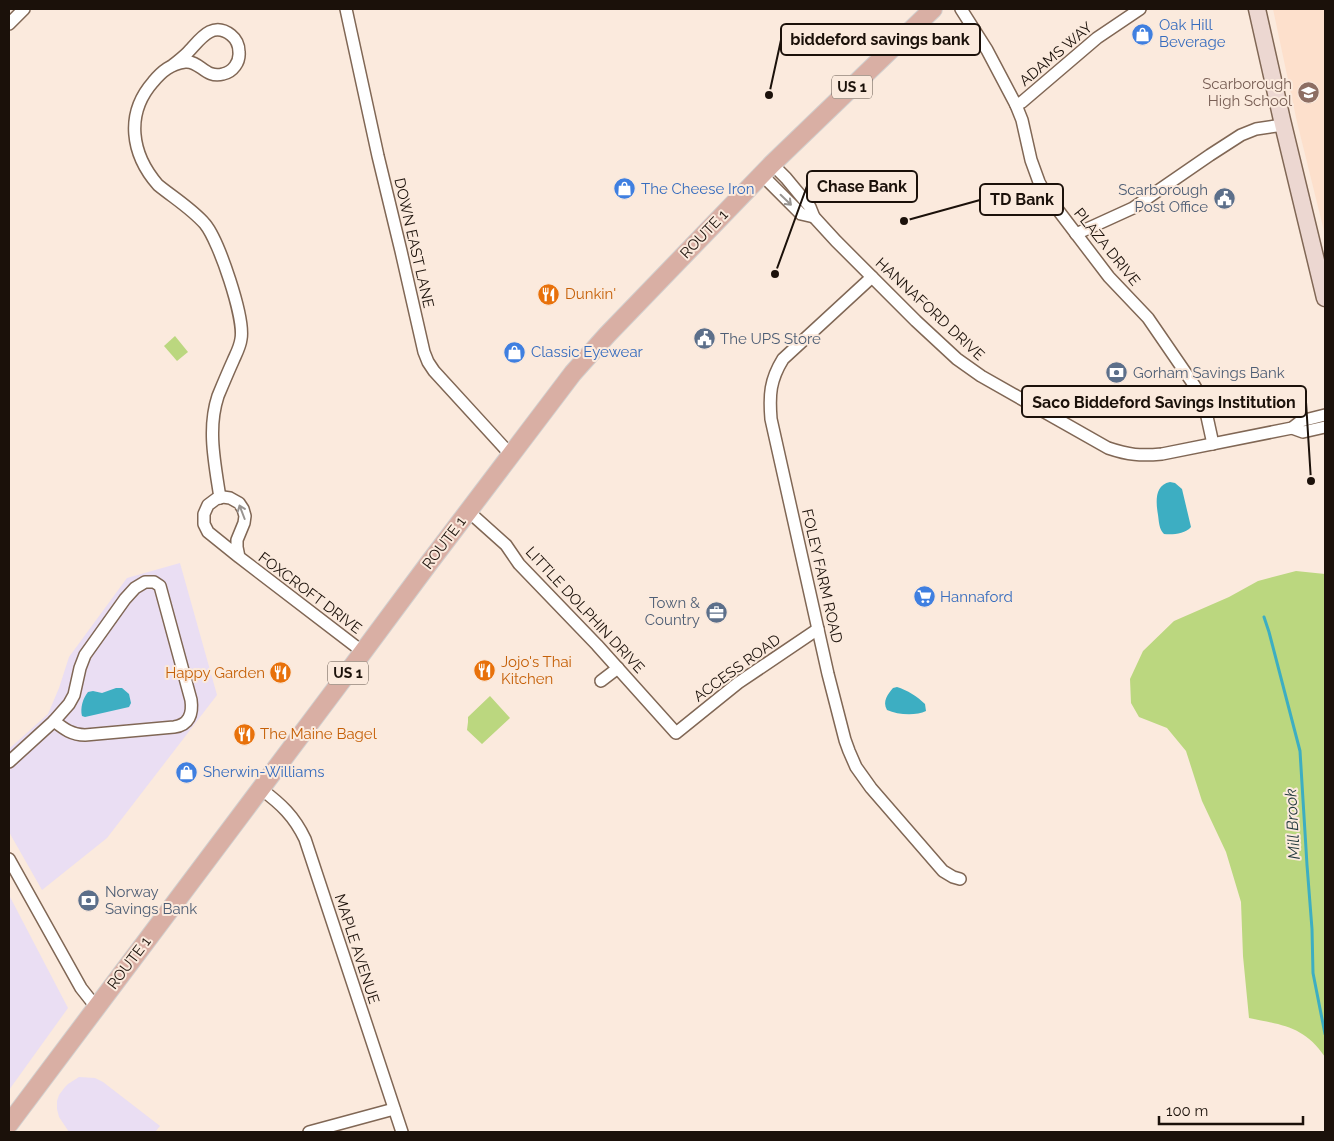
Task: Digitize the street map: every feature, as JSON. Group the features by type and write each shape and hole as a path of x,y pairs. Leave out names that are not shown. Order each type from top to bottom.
{"main road":[{"name":"ROUTE 1","path":"9,1124 510,454 573,374 607,335 767,170 933,9"},
{"path":"1257,9 1325,298"}],"street":[{"path":"11,18 24,9"},
{"name":"DOWN EAST LANE","path":"346,9 424,352 434,371 510,454"},
{"name":"PLAZA DRIVE","path":"961,9 987,50 1016,105 1024,126 1031,160 1039,182 1050,202 1110,277 1148,318 1194,385 1204,403 1213,444"},
{"name":"ADAMS WAY","path":"1016,105 1022,102 1104,32 1140,9"},
{"path":"173,65 192,62 208,73 222,74 232,70 237,64 239,57 238,46 230,34 220,31 212,31 200,38 190,50 161,73 150,85 135,117 134,133 140,158 154,180 203,222 211,234 229,280 242,327 240,344 222,386 214,413 213,450 220,498"},
{"path":"1076,234 1133,208 1210,154 1241,135 1256,129 1283,125"},
{"name":"HANNAFORD DRIVE","path":"767,170 786,178 810,207 814,217 872,277 943,346 970,369 1108,448 1127,454 1149,455 1169,453 1292,428 1301,421 1325,416"},
{"name":"FOLEY FARM ROAD","path":"872,277 783,359 771,385 770,406 773,431 845,740 856,767 878,796 943,871 960,879"},
{"name":"HANNAFORD DRIVE","path":"1292,428 1303,432 1325,427"},
{"name":"FOXCROFT DRIVE","path":"239,558 237,540 244,523 244,512 241,506 230,498 213,500 206,508 204,514 204,524 208,532 239,558 363,652"},
{"name":"LITTLE DOLPHIN DRIVE","path":"468,511 506,545 525,570 618,668 676,733"},
{"path":"9,762 54,721 69,704 74,695 83,657 125,599 135,588 144,582 158,584 191,700 189,720 183,725 174,727 85,735 72,733 54,721"},
{"name":"ACCESS ROAD","path":"676,733 738,683 818,629"},
{"path":"601,681 618,668"},
{"name":"MAPLE AVENUE","path":"260,789 279,803 292,816 305,839 402,1132"},
{"path":"9,859 81,988 96,1008"},
{"path":"309,1132 394,1109"}],"shaded area":[{"name":"Scarborough High School","path":"1273,9 1325,9 1325,235 1297,122"},
{"path":"180,563 217,695 107,838 42,890 9,832 9,749 48,714 69,657 127,578"},
{"path":"9,895 68,1008 9,1090"},
{"path":"79,1077 95,1078 103,1082 160,1126 155,1132 69,1132 59,1117 57,1101 65,1087"}],"green space":[{"path":"175,336 188,352 177,361 164,346"},
{"path":"1296,571 1325,574 1325,1057 1309,1039 1292,1028 1249,1018 1243,956 1241,902 1226,852 1202,801 1186,751 1167,728 1139,717 1131,703 1130,679 1143,651 1174,621 1229,597 1258,581"},
{"path":"490,696 510,718 482,744 467,730 468,717"}],"water":[{"path":"1170,482 1175,483 1182,489 1191,527 1182,533 1164,534 1160,528 1157,495 1161,487"},
{"path":"897,687 916,696 925,704 926,711 917,714 907,714 887,710 886,698 893,688"},
{"path":"122,688 129,694 131,703 129,707 85,717 82,716 82,703 88,692 102,693"}],"waterway":[{"name":"Mill Brook","path":"1264,617 1300,751 1312,929 1313,973 1325,1034"}],"place":[{"name":"Oak Hill Beverage","path":"1143,34"},
{"name":"Scarborough High School","path":"1308,93"},
{"name":"biddeford savings bank","path":"769,95"},
{"name":"The Cheese Iron","path":"625,189"},
{"name":"Scarborough Post Office","path":"1224,199"},
{"name":"TD Bank","path":"904,221"},
{"name":"Chase Bank","path":"775,274"},
{"name":"Dunkin'","path":"549,294"},
{"name":"The UPS Store","path":"704,339"},
{"name":"Classic Eyewear","path":"515,352"},
{"name":"Gorham Savings Bank","path":"1117,373"},
{"name":"Saco Biddeford Savings Institution","path":"1311,481"},
{"name":"Hannaford","path":"924,597"},
{"name":"Town & Country","path":"716,612"},
{"name":"Jojo's Thai Kitchen","path":"485,671"},
{"name":"Happy Garden","path":"281,673"},
{"name":"The Maine Bagel","path":"244,734"},
{"name":"Sherwin-Williams","path":"187,772"},
{"name":"Norway Savings Bank","path":"89,901"}]}
